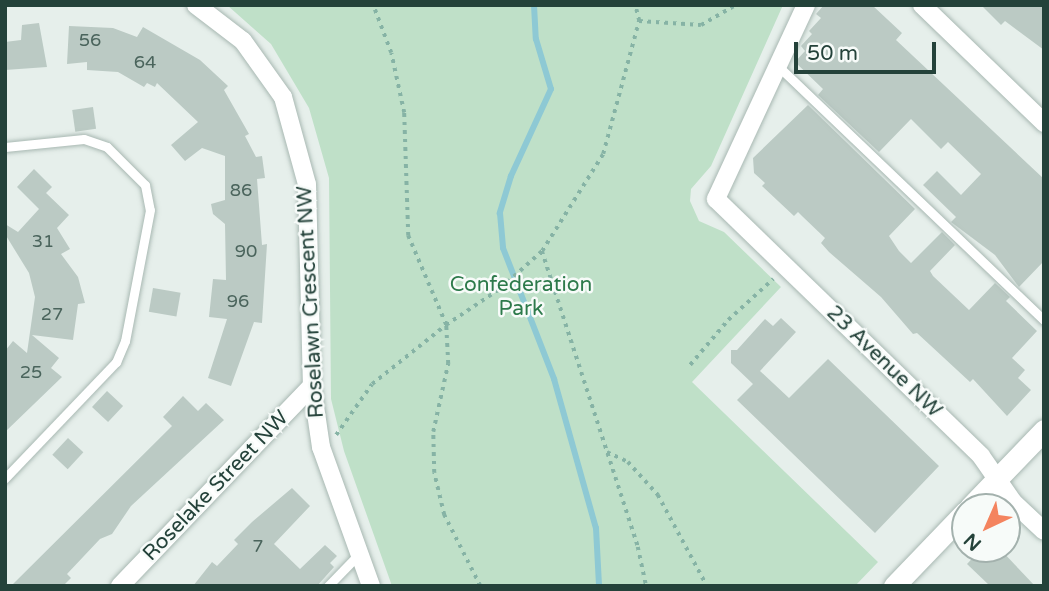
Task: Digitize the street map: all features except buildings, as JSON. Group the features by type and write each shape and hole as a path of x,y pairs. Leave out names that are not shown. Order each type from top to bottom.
{"main road":[{"path":"984,493 1044,430"},
{"path":"894,586 951,527"}],"street":[{"name":"Roselawn Crescent NW","path":"197,5 243,41 284,97 307,184 312,387 321,447 371,586"},
{"path":"778,66 806,5"},
{"path":"922,5 1044,123"},
{"name":"23 Avenue NW","path":"778,66 716,199 981,456 997,479 1044,531"},
{"name":"Roselake Street NW","path":"120,586 312,387"}],"lane":[{"path":"778,66 1044,320"},
{"path":"5,147 84,138 107,147 145,185 150,210 125,341 116,362 5,478"},
{"path":"328,586 359,554"}],"path":[{"path":"373,5 391,53 404,113 408,236 446,325 448,364 433,432 434,473 444,515 480,586"},
{"path":"321,447 340,431 372,384 446,325 501,288 542,251 603,155 639,21 635,5"},
{"path":"639,21 701,25 735,5"},
{"path":"542,251 607,452 646,586"},
{"path":"690,365 710,338 774,278"},
{"path":"607,452 628,462 658,495 707,586"}],"green space":[{"name":"Confederation Park","path":"227,5 783,5 711,166 691,189 690,201 699,221 724,232 781,287 692,382 878,562 855,586 392,586 344,451 331,399 329,178 309,108 271,44"}],"waterway":[{"path":"534,5 536,39 551,89 511,176 500,213 503,248 554,379 596,528 599,586"}]}
